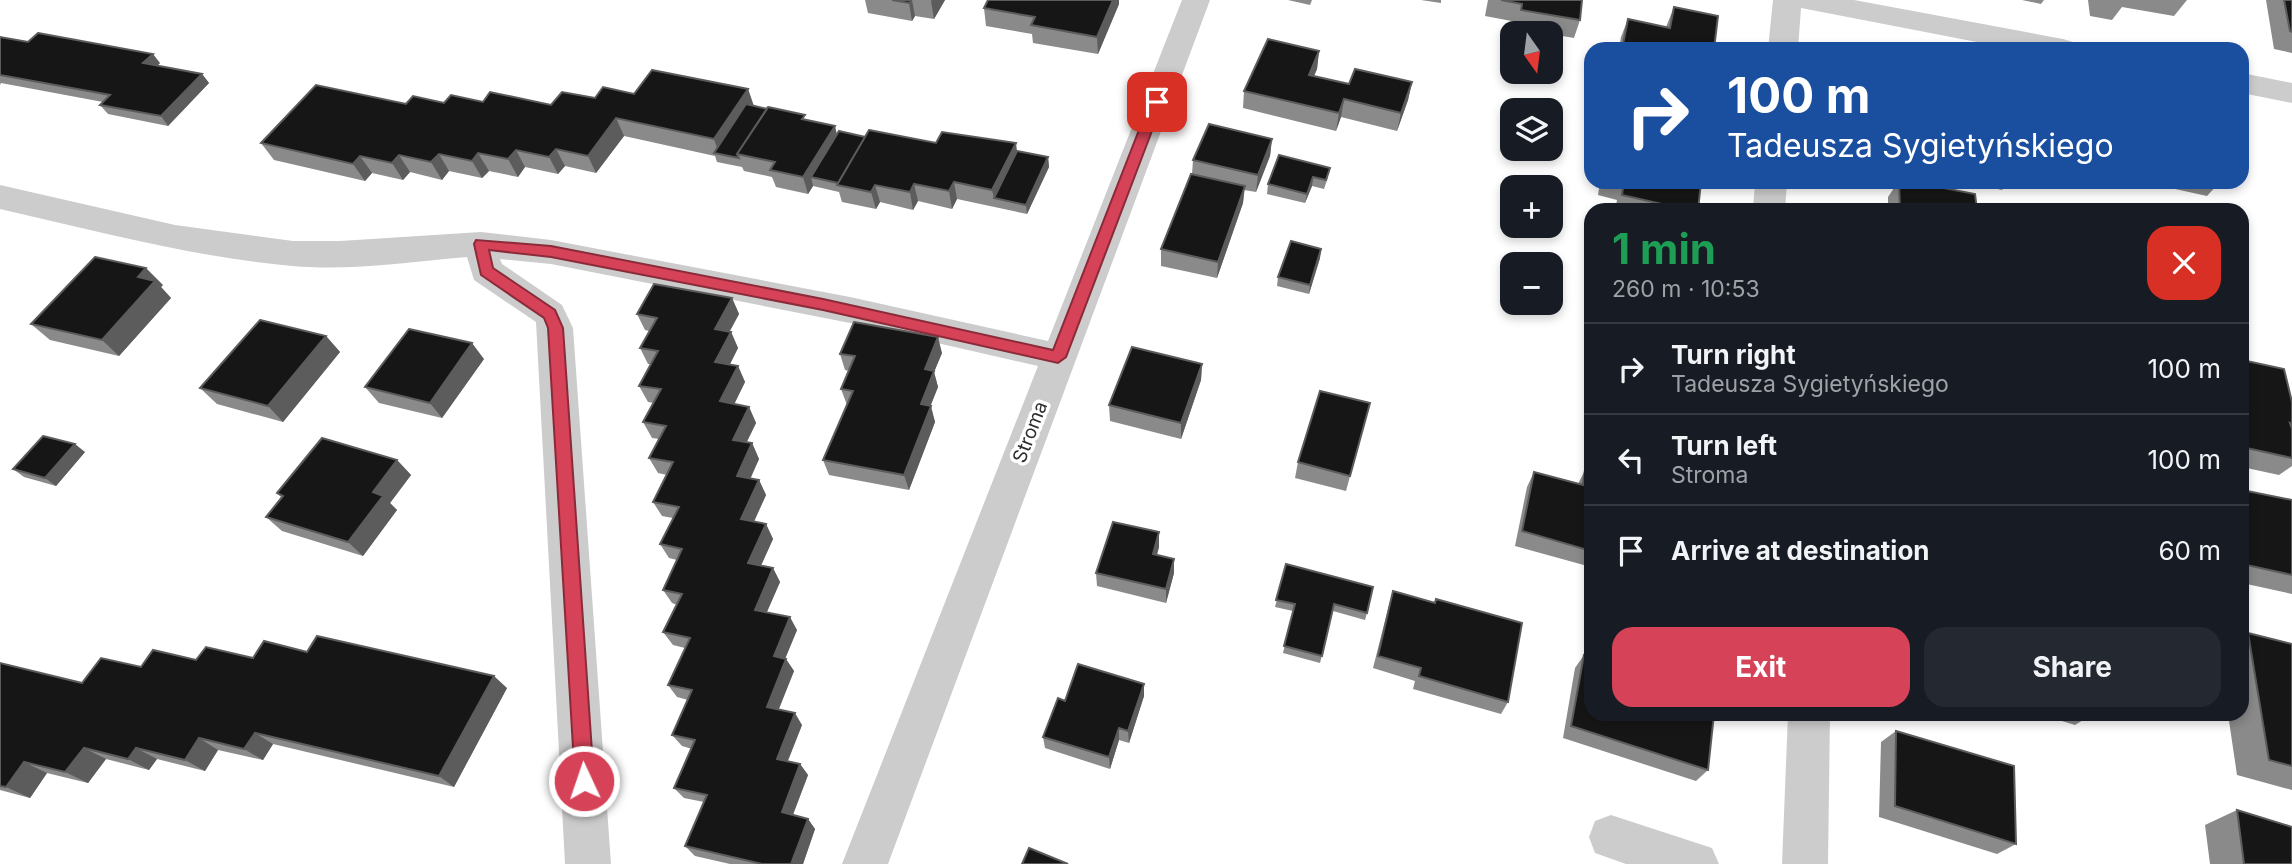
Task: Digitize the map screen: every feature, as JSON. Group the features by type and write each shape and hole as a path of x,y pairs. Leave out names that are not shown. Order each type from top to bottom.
{"street":[{"name":"Stroma","path":"865,864 1196,0"},
{"path":"1784,42 1787,0"},
{"path":"1806,0 2026,42"},
{"path":"2249,84 2292,93"},
{"path":"0,197 175,237 293,254 340,254 481,244 551,252 836,307 1058,357"},
{"path":"481,244 486,271 550,314 556,328 588,864"},
{"path":"1805,864 1809,721"},
{"path":"1611,837 1696,864"}],"building":[{"path":"988,0 1113,0 1097,37 1031,25 1035,17 984,8"},
{"path":"1501,0 1582,0 1580,20 1521,10 1522,4"},
{"path":"2284,0 2292,0 2292,32 2290,31"},
{"path":"1674,7 1718,16 1715,42 1623,42 1628,19 1670,28"},
{"path":"38,33 153,54 143,63 202,74 161,116 100,105 110,95 0,75 0,37 28,42"},
{"path":"1268,39 1319,51 1309,75 1349,84 1355,69 1412,82 1401,113 1344,99 1339,113 1244,91"},
{"path":"652,70 748,89 714,139 616,118 588,156 556,149 549,157 516,150 508,159 478,153 472,161 439,154 431,162 399,155 392,163 360,156 353,164 261,143 316,85 406,104 413,96 444,103 451,95 483,102 490,92 551,105 562,92 595,98 603,87 634,94"},
{"path":"746,104 767,109 737,154 739,158 714,153"},
{"path":"768,107 805,115 802,119 835,126 803,177 770,170 775,162 737,154"},
{"path":"1209,124 1272,139 1258,175 1193,160"},
{"path":"869,130 936,143 942,132 1016,143 992,190 954,182 949,191 914,184 910,192 875,185 871,192 837,185"},
{"path":"839,131 865,137 838,183 811,177"},
{"path":"1017,151 1048,157 1026,205 994,198"},
{"path":"1279,155 1330,168 1326,180 1313,177 1307,194 1268,184"},
{"path":"1191,174 1245,186 1218,262 1161,249"},
{"path":"1623,189 1700,189 1699,203 1657,203 1622,195"},
{"path":"1899,189 1949,189 1975,194 1976,203 1900,203"},
{"path":"1291,241 1321,249 1310,285 1278,277"},
{"path":"95,257 146,268 138,277 155,281 102,340 31,324"},
{"path":"654,284 732,298 715,329 731,332 715,362 738,366 720,401 749,407 733,440 752,443 737,476 759,480 741,519 766,524 748,563 773,568 755,610 790,617 774,656 786,659 767,707 795,713 777,759 800,764 782,812 808,819 791,864 762,864 685,846 707,795 674,788 695,740 672,735 692,690 668,685 690,638 663,632 682,594 663,590 682,549 660,544 679,507 653,502 673,462 649,458 666,426 643,422 661,389 639,386 658,351 640,348 657,318 637,314"},
{"path":"260,320 326,336 268,406 200,388"},
{"path":"854,322 938,337 925,369 934,371 921,404 931,406 904,475 823,460 853,391 841,389 855,356 840,354"},
{"path":"409,329 472,343 430,403 365,387"},
{"path":"1132,347 1202,364 1181,423 1109,405"},
{"path":"2249,362 2284,369 2292,402 2292,458 2249,449"},
{"path":"1320,391 1370,403 1350,476 1298,462"},
{"path":"43,436 75,444 45,478 13,469"},
{"path":"322,438 397,460 373,492 383,496 348,542 266,517 283,496 277,493"},
{"path":"1534,472 1583,485 1584,478 1584,549 1522,531"},
{"path":"2249,491 2292,500 2292,575 2249,566"},
{"path":"1113,522 1159,532 1153,554 1174,559 1166,589 1096,573"},
{"path":"1286,564 1373,587 1367,613 1334,604 1322,656 1284,646 1295,604 1276,600"},
{"path":"1393,591 1435,603 1436,599 1522,623 1508,702 1419,676 1421,668 1378,656"},
{"path":"2249,633 2292,644 2292,766 2269,760"},
{"path":"317,636 494,676 439,776 255,733 244,749 199,738 185,760 136,748 128,759 84,748 65,772 24,762 6,787 0,786 0,663 82,683 101,658 141,667 153,650 196,660 206,647 253,658 264,641 307,652"},
{"path":"1584,655 1584,721 1713,721 1708,770 1571,726"},
{"path":"1078,664 1144,684 1128,731 1119,728 1109,757 1043,737 1058,698 1065,701"},
{"path":"1896,731 2014,766 2016,844 1895,806"},
{"path":"2237,810 2292,827 2292,864 2244,864"},
{"path":"1029,848 1068,864 1022,864"}],"route":[{"path":"584,781 556,328 550,314 486,271 481,244 551,252 823,305 1058,357 1157,102"}]}
